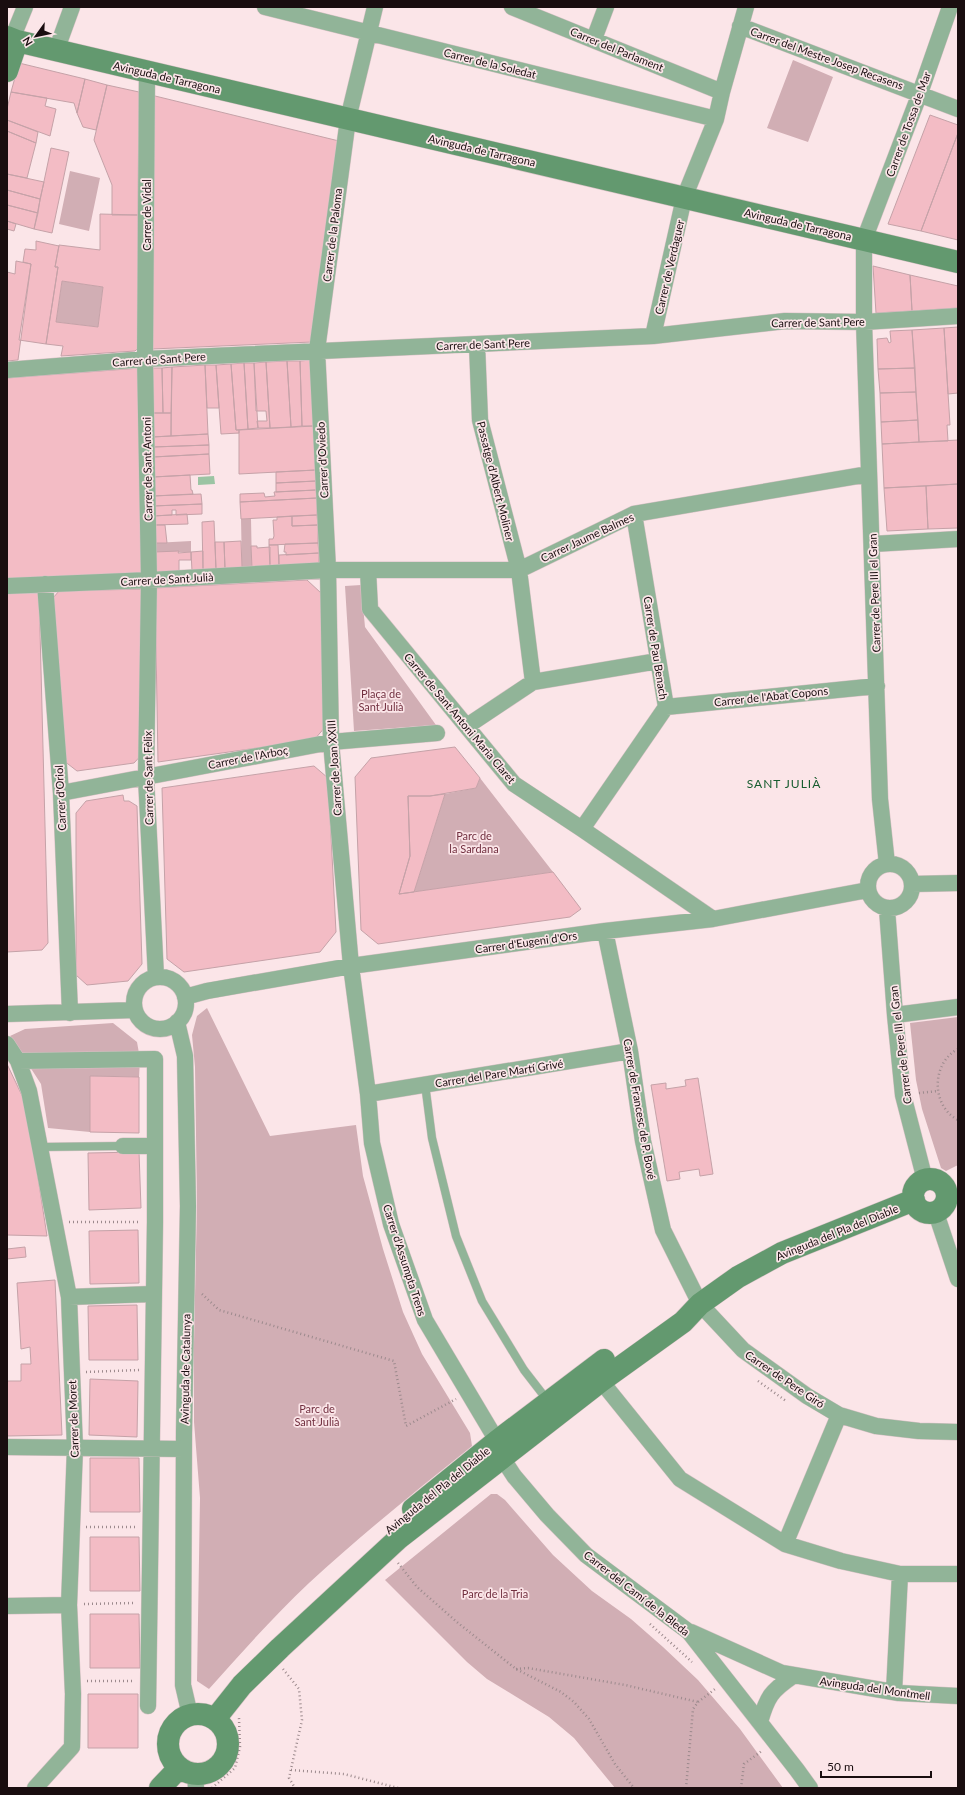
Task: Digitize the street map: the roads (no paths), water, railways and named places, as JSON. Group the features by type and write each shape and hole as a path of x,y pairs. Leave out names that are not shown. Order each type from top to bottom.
{"street":[{"path":"7,70 17,7"},
{"path":"11,38 25,7"},
{"path":"56,51 72,7"},
{"name":"Carrer de la Soledat","path":"265,7 716,119"},
{"name":"Carrer de la Paloma","path":"317,350 348,119 375,7"},
{"name":"Carrer del Parlament","path":"512,7 534,11 594,39 722,92"},
{"path":"594,39 606,7"},
{"name":"Carrer de Verdaguer","path":"653,336 684,198 716,119 746,7"},
{"name":"Carrer de Tossa de Mar","path":"864,240 920,93 950,7"},
{"name":"Carrer del Mestre Josep Recasens","path":"740,26 920,93 958,109"},
{"name":"Avinguda de Tarragona","path":"11,38 56,51 958,262"},
{"name":"Carrer de Vidal","path":"145,359 147,72"},
{"name":"Carrer de Pere III el Gran","path":"864,240 864,322 873,544 880,799 887,864"},
{"name":"Carrer de Sant Pere","path":"7,370 145,359 317,350 653,336 785,321 864,322 958,316"},
{"name":"Passatge d'Albert Moliner","path":"477,344 480,420 518,570 533,682"},
{"name":"Carrer d'Oviedo","path":"317,350 328,570"},
{"name":"Carrer de Sant Antoni","path":"145,359 149,580"},
{"name":"Carrer Jaume Balmes","path":"328,570 518,570 634,514 869,474"},
{"name":"Carrer de Pau Benach","path":"582,829 666,707 634,514"},
{"path":"873,544 958,539"},
{"name":"Carrer de Sant Julià","path":"7,586 328,570"},
{"name":"Carrer de Joan XXIII","path":"328,570 331,742 351,966"},
{"name":"Carrer de Sant Antoni Maria Claret","path":"368,570 370,609 514,784 713,919"},
{"name":"Carrer de Sant Fèlix","path":"149,580 146,777 156,977"},
{"name":"Carrer d'Oriol","path":"46,584 61,793 70,1013"},
{"path":"467,726 533,682 658,661"},
{"name":"Carrer de l'Abat Copons","path":"666,707 877,686"},
{"name":"Carrer de l'Arboç","path":"61,793 331,742 436,733"},
{"path":"887,864 896,865 903,869 909,875 912,884 910,897 904,904 896,908 887,909 878,906 870,897 868,890 869,879 873,872 879,867 887,864"},
{"path":"912,884 958,883"},
{"name":"Carrer d'Eugeni d'Ors","path":"185,997 207,991 351,966 605,931 713,919 868,890"},
{"name":"Carrer de Pere III el Gran","path":"887,909 903,1095 925,1180"},
{"name":"Carrer de Francesc de P. Bové","path":"605,931 630,1051 643,1141 663,1230 700,1304"},
{"name":"Carrer d'Assumpta Trens","path":"351,966 368,1094 372,1143 391,1224 425,1320 500,1450"},
{"path":"156,977 171,979 182,990 185,997 186,1007 183,1015 177,1022 166,1028 154,1028 143,1023 135,1010 133,1002 138,989 147,979 156,977"},
{"path":"895,1015 958,1007"},
{"path":"7,1014 135,1010"},
{"name":"Avinguda de Catalunya","path":"177,1022 185,1056 188,1206 184,1449 183,1685 203,1716"},
{"name":"Carrer de Moret","path":"7,1044 18,1061 29,1090 53,1223 69,1297 75,1448 69,1605 73,1681 72,1747 36,1788"},
{"name":"Carrer del Pare Martí Grivé","path":"368,1094 630,1051"},
{"path":"18,1061 155,1059 155,1222 152,1294 148,1706"},
{"path":"123,1146 154,1146"},
{"path":"925,1180 938,1180 952,1187 946,1204 936,1213 925,1213 919,1209 914,1200 915,1188 925,1180"},
{"name":"Avinguda del Pla del Diable","path":"500,1450 601,1381 683,1322 700,1304 738,1277 782,1253 914,1200"},
{"path":"936,1213 958,1279"},
{"path":"69,1297 152,1294"},
{"name":"Avinguda del Pla del Diable","path":"203,1716 242,1685 399,1538 500,1450 548,1402 675,1309 700,1304"},
{"name":"Carrer de Pere Giró","path":"700,1304 743,1350 807,1396 839,1414 876,1426 919,1431 958,1432"},
{"path":"601,1381 680,1479 785,1544 841,1561 900,1574 958,1574"},
{"path":"785,1544 836,1426 839,1414"},
{"path":"7,1447 184,1449"},
{"name":"Carrer del Camí de la Bleda","path":"500,1450 514,1476 547,1515 586,1555 689,1632 810,1788"},
{"path":"894,1692 900,1574"},
{"path":"7,1606 69,1605"},
{"name":"Avinguda del Montmell","path":"689,1632 782,1673 793,1676 894,1692 958,1696"},
{"path":"760,1722 765,1704 775,1688 793,1676"},
{"path":"160,1788 190,1777 205,1774 222,1764 227,1755 229,1745 227,1735 222,1726 203,1716 181,1719 174,1725 169,1733 168,1752 172,1761 190,1777"}],"lane":[{"path":"425,1084 432,1138 456,1236 482,1300 524,1370 548,1402"},
{"path":"40,1147 123,1146"}],"district":[{"name":"SANT JULIÀ","path":"784,783"}],"park label":[{"name":"Plaça de Sant Julià","path":"381,699"},
{"name":"Parc de la Sardana","path":"474,841"},
{"name":"Parc de Sant Julià","path":"317,1414"},
{"name":"Parc de la Tria","path":"495,1593"}]}
